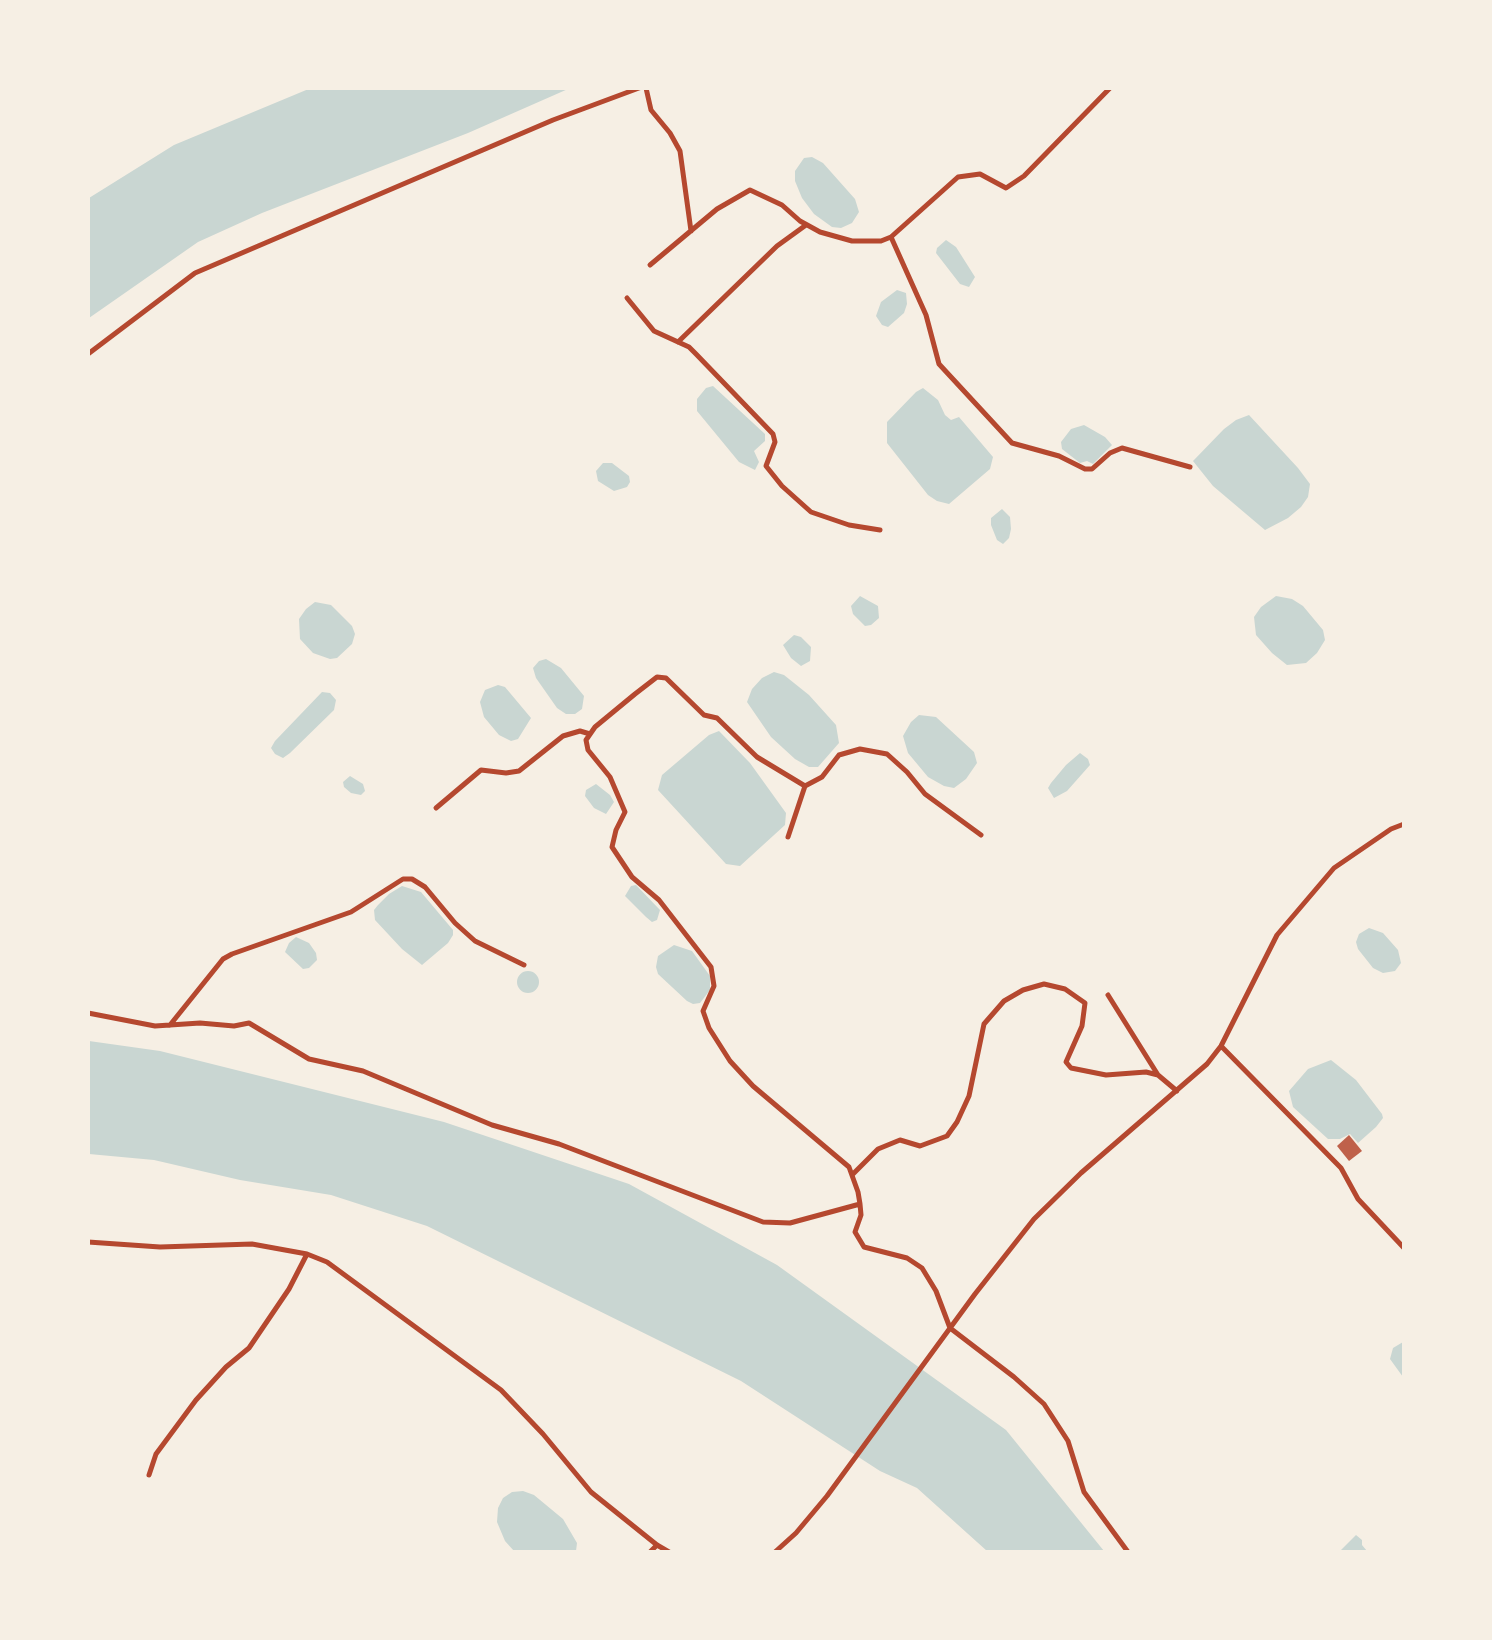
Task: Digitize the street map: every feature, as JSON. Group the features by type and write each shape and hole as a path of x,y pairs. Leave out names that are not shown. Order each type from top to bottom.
{"street":[{"path":"88,354 195,273 564,115 639,88"},
{"path":"646,88 651,110 670,133 680,151 691,231"},
{"path":"650,265 717,209 750,190 782,205 806,225 852,241 880,241 891,237 958,177 981,174 1006,188 1024,176 1110,88"},
{"path":"678,342 777,246 806,225"},
{"path":"891,237 926,315 939,364 1012,442 1059,456 1085,469 1092,470 1110,453 1122,447 1190,467"},
{"path":"627,298 654,331 678,342 696,354 773,434 775,441 766,466 782,486 812,512 849,525 880,530"},
{"path":"805,786 757,757 717,718 704,715 666,678 657,677 590,734 586,740 588,750 610,777 625,812 616,830 612,848 632,877 659,900 711,967 714,986 703,1011 709,1028 730,1060 753,1086 849,1167 860,1204 861,1215 855,1232 864,1247 907,1258 922,1268 936,1291 950,1328 1014,1377 1044,1404 1068,1441 1084,1492 1128,1551"},
{"path":"436,808 481,770 506,773 519,771 563,736 580,730 590,734"},
{"path":"788,837 805,786 822,777 839,755 861,749 887,754 908,772 925,794 981,835"},
{"path":"775,1551 796,1533 1034,1220 1081,1173 1206,1064 1221,1046 1277,935 1334,868 1391,829 1404,824"},
{"path":"170,1025 223,959 351,912 403,879 412,879 425,887 454,923 475,941 524,965"},
{"path":"852,1175 878,1149 900,1140 920,1146 947,1136 957,1122 969,1095 984,1024 1004,1001 1023,990 1044,984 1065,989 1085,1003 1082,1026 1066,1062 1071,1068 1106,1075 1146,1072 1158,1075"},
{"path":"1108,995 1158,1075 1176,1091"},
{"path":"88,1013 155,1026 200,1023 234,1026 249,1023 309,1059 363,1071 492,1125 569,1148 763,1222 790,1223 860,1204"},
{"path":"1221,1046 1341,1168 1358,1199 1404,1248"},
{"path":"88,1242 160,1247 252,1244 307,1254 327,1262 501,1390 543,1434 591,1492 657,1545 669,1551"},
{"path":"149,1475 156,1454 196,1400 226,1367 249,1348 289,1289 307,1254"},
{"path":"650,1551 657,1545"}],"shaded area":[{"path":"311,88 568,89 468,133 262,213 198,242 89,318 89,198 174,145"},
{"path":"812,157 823,163 855,199 859,212 852,223 841,228 832,227 814,214 802,198 795,181 795,171 804,158"},
{"path":"946,240 956,247 975,277 969,287 960,284 936,253 937,248"},
{"path":"897,290 906,293 907,304 904,313 888,327 882,325 876,316 881,302"},
{"path":"713,386 765,434 765,441 754,451 759,462 755,470 739,462 697,411 697,399 706,388"},
{"path":"923,388 938,400 945,415 951,420 959,417 993,457 990,469 949,504 937,501 928,495 887,443 887,422 916,392"},
{"path":"1249,415 1310,484 1308,497 1301,507 1288,518 1265,530 1213,486 1193,461 1224,429 1236,420"},
{"path":"1084,425 1105,437 1112,445 1093,464 1087,461 1080,463 1062,449 1061,442 1071,429"},
{"path":"603,463 612,463 629,476 630,482 627,487 614,491 598,481 596,471"},
{"path":"1002,509 1010,517 1011,529 1009,538 1003,544 997,540 991,525 991,518"},
{"path":"860,596 878,606 879,618 871,625 865,626 853,614 851,606"},
{"path":"1276,596 1292,599 1303,606 1323,630 1325,640 1317,653 1306,663 1287,665 1272,653 1256,635 1254,617 1261,607"},
{"path":"315,602 331,605 352,626 355,634 352,644 337,658 330,659 313,653 300,639 299,619"},
{"path":"794,635 801,637 811,647 810,661 801,666 791,658 783,645"},
{"path":"546,659 561,668 584,696 582,709 575,714 566,714 557,708 536,678 533,668 539,661"},
{"path":"774,672 784,675 809,695 836,725 839,743 818,767 809,767 795,759 771,737 747,702 752,689 762,678"},
{"path":"498,685 505,687 531,718 518,739 511,741 499,735 484,717 480,702 485,690"},
{"path":"322,692 330,693 336,700 334,710 290,753 283,758 275,754 271,748 275,741"},
{"path":"919,715 936,717 974,752 977,763 966,779 954,788 944,786 928,777 908,753 903,736 911,722"},
{"path":"719,731 750,763 786,813 785,825 740,866 726,864 658,790 662,775 709,735"},
{"path":"1080,753 1088,759 1090,765 1067,791 1054,798 1048,788 1066,765"},
{"path":"350,776 363,784 365,791 361,795 351,793 344,787 343,782"},
{"path":"596,784 610,795 614,802 606,814 594,808 585,796 586,790"},
{"path":"636,885 660,910 657,920 652,922 625,896 631,886"},
{"path":"402,886 421,892 453,930 448,943 422,965 402,949 375,920 374,910 389,894"},
{"path":"1369,928 1383,933 1398,950 1401,963 1395,971 1383,973 1373,968 1358,949 1356,942 1359,934"},
{"path":"296,937 309,943 316,953 317,960 309,968 303,969 285,952 289,943"},
{"path":"674,945 692,951 710,976 710,990 700,1003 693,1004 687,1001 658,974 656,967 658,956"},
{"path":"524,971 532,971 539,978 539,986 532,993 524,993 517,986 517,978"},
{"path":"89,1041 160,1051 444,1122 629,1184 777,1265 1006,1430 1104,1551 987,1551 917,1488 880,1471 741,1381 427,1226 331,1195 240,1180 154,1160 89,1154"},
{"path":"1331,1060 1356,1080 1382,1114 1383,1118 1376,1127 1358,1143 1350,1134 1340,1139 1328,1139 1293,1107 1289,1091 1308,1069"},
{"path":"1403,1342 1403,1377 1390,1359 1393,1348"},
{"path":"523,1491 534,1495 563,1519 577,1543 576,1551 514,1551 505,1541 497,1522 498,1508 503,1498 512,1492"},
{"path":"1356,1535 1362,1540 1362,1545 1367,1551 1340,1551"}],"building":[{"path":"1349,1135 1362,1151 1349,1161 1337,1146"}]}
